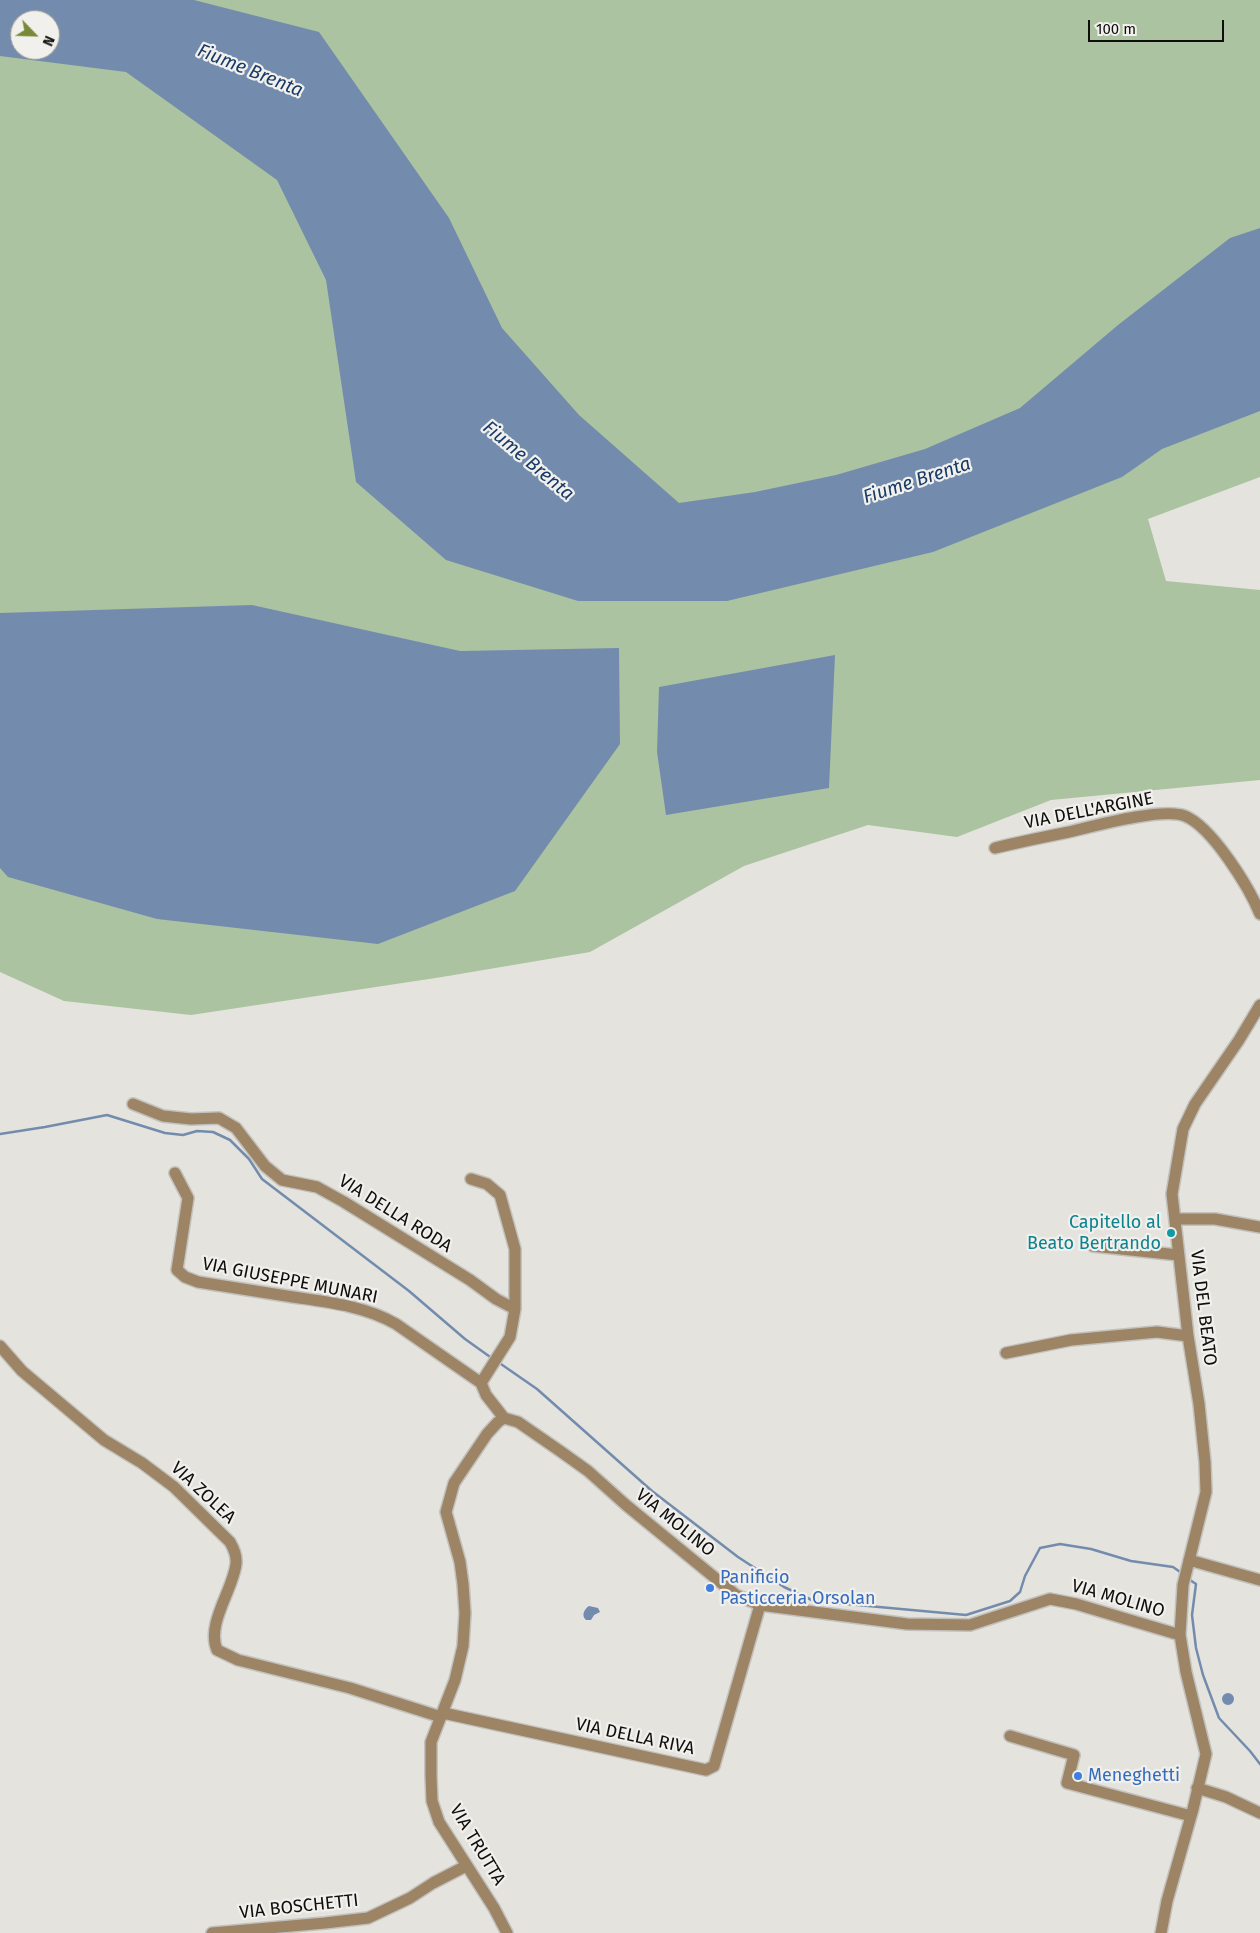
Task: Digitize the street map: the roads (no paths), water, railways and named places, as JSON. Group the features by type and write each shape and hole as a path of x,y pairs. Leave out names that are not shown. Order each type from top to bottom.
{"street":[{"name":"VIA DELL'ARGINE","path":"995,848 1150,815 1175,813 1184,815 1196,822 1221,850 1253,898 1260,914"},
{"name":"VIA DEL BEATO","path":"1162,1933 1167,1900 1191,1816 1206,1754 1186,1672 1180,1635 1183,1585 1206,1492 1199,1404 1188,1336 1172,1194 1183,1129 1195,1104 1240,1040 1260,1005"},
{"name":"VIA DELLA RODA","path":"133,1104 163,1116 191,1119 219,1118 236,1128 265,1166 282,1180 317,1187 515,1309"},
{"name":"VIA GIUSEPPE MUNARI","path":"175,1173 188,1198 176,1270 185,1277 198,1282 324,1302 364,1310 382,1316 481,1383"},
{"path":"442,1715 455,1680 464,1646 465,1613 460,1562 446,1512 454,1483 487,1434 504,1418 486,1395 481,1383 510,1337 515,1309 515,1249 503,1203 500,1195 487,1184 471,1179"},
{"path":"1175,1219 1215,1219 1260,1228"},
{"path":"1093,1246 1178,1255"},
{"path":"1006,1353 1080,1339 1157,1332 1188,1336"},
{"name":"VIA ZOLEA","path":"0,1346 22,1371 104,1440 142,1463 174,1487 230,1542 235,1553 236,1563 215,1631 214,1643 217,1650 238,1660 350,1688 442,1715"},
{"name":"VIA MOLINO","path":"504,1418 518,1422 574,1461 736,1595 760,1605 907,1624 970,1625 1050,1599 1076,1604 1180,1635"},
{"path":"1188,1565 1260,1580"},
{"name":"VIA DELLA RIVA","path":"442,1715 706,1770 714,1766 760,1605"},
{"name":"VIA TRUTTA","path":"442,1715 432,1742 432,1801 439,1822 494,1908 507,1933"},
{"path":"1010,1736 1074,1756 1067,1782 1191,1816"},
{"path":"1197,1788 1226,1797 1260,1813"},
{"name":"VIA BOSCHETTI","path":"212,1933 368,1918 410,1898 433,1883 466,1866"}],"water":[{"name":"Fiume Brenta","path":"0,0 194,0 319,32 449,218 502,328 579,415 679,503 755,492 836,475 925,449 1020,408 1118,325 1230,238 1260,228 1260,411 1162,449 1122,477 933,552 727,601 578,601 446,560 356,482 326,280 277,180 126,72 32,60 60,60 60,10 10,10 10,57 0,56"},
{"path":"252,605 460,651 619,648 620,744 515,891 378,944 157,919 8,877 0,868 0,613"},
{"path":"835,655 829,788 666,815 657,752 659,687"},
{"path":"589,1606 598,1608 600,1612 594,1615 591,1620 586,1620 584,1613"},
{"path":"1228,1693 1234,1699 1228,1705 1222,1699"}],"waterway":[{"path":"0,1134 107,1115 165,1133 183,1135 197,1131 213,1132 230,1140 249,1159 262,1179 409,1291 465,1339 493,1359"},
{"path":"498,1362 537,1389 652,1491 738,1557 784,1587 814,1601 966,1615 1010,1601 1020,1592 1025,1576 1040,1548 1060,1544 1091,1549 1131,1561 1173,1567 1183,1574"},
{"path":"1187,1578 1196,1584 1192,1615 1196,1648 1203,1675 1219,1718 1260,1764"}],"place":[{"name":"Capitello al Beato Bertrando","path":"1171,1233"},
{"name":"Panificio Pasticceria Orsolan","path":"710,1588"},
{"name":"Meneghetti","path":"1078,1776"}]}
